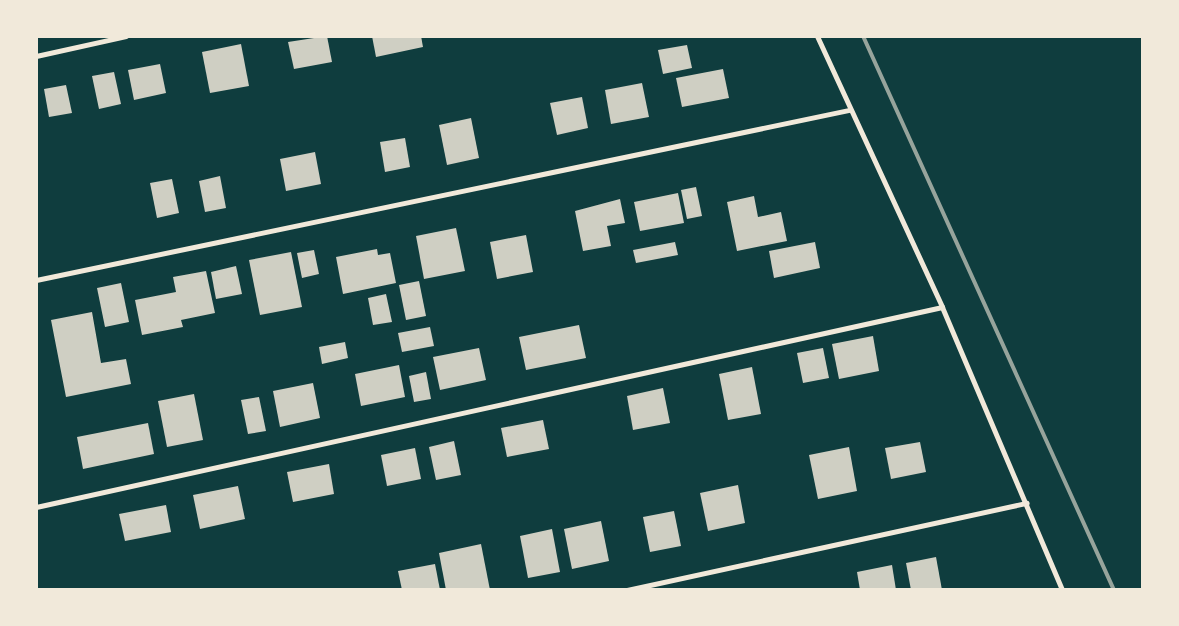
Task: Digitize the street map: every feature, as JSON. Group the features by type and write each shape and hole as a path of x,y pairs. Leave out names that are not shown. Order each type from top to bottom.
{"street":[{"path":"36,56 126,36"},
{"path":"817,36 849,110 942,307 1027,502 1062,590"},
{"path":"36,280 849,110"},
{"path":"36,507 942,307"},
{"path":"627,590 1027,502"}],"building":[{"path":"327,36 332,62 294,69 288,42"},
{"path":"372,36 421,36 423,47 376,57"},
{"path":"241,44 249,86 210,93 202,52"},
{"path":"687,45 692,68 663,74 658,50"},
{"path":"160,64 166,93 134,100 128,70"},
{"path":"723,69 729,98 682,107 676,78"},
{"path":"114,72 121,104 99,109 92,76"},
{"path":"642,83 649,117 611,124 605,90"},
{"path":"66,85 72,113 49,117 44,89"},
{"path":"582,97 588,128 557,135 550,103"},
{"path":"471,118 479,158 447,165 439,125"},
{"path":"405,138 410,167 385,172 380,142"},
{"path":"315,152 321,184 286,191 280,159"},
{"path":"220,176 226,208 205,212 199,181"},
{"path":"172,179 179,213 157,218 150,183"},
{"path":"696,187 702,216 687,219 681,190"},
{"path":"678,193 684,223 640,231 634,202"},
{"path":"754,196 758,217 781,212 787,241 737,251 727,202"},
{"path":"620,199 625,223 607,226 611,246 583,251 575,211"},
{"path":"456,228 465,271 424,279 416,236"},
{"path":"526,235 533,272 497,279 490,242"},
{"path":"675,242 678,255 636,263 633,250"},
{"path":"815,242 820,268 774,278 769,251"},
{"path":"377,249 378,255 390,253 396,283 343,294 336,257"},
{"path":"314,250 319,274 302,278 297,253"},
{"path":"291,252 302,307 260,315 249,260"},
{"path":"236,266 242,294 216,299 211,272"},
{"path":"206,271 215,313 181,320 183,327 142,335 135,300 176,292 173,277"},
{"path":"419,281 426,316 406,320 399,285"},
{"path":"121,283 129,322 105,327 97,288"},
{"path":"386,294 392,322 373,325 368,298"},
{"path":"92,312 101,363 126,359 131,384 66,397 51,320"},
{"path":"579,325 586,358 526,370 519,337"},
{"path":"430,327 434,346 402,352 398,333"},
{"path":"873,336 879,371 839,379 832,344"},
{"path":"345,342 348,358 322,364 319,347"},
{"path":"479,348 486,380 440,390 433,357"},
{"path":"823,348 829,378 803,383 797,353"},
{"path":"399,365 405,397 361,406 355,374"},
{"path":"752,367 761,414 728,420 719,374"},
{"path":"426,372 431,399 414,402 409,376"},
{"path":"313,383 320,418 280,427 273,391"},
{"path":"663,388 670,423 633,430 627,396"},
{"path":"194,394 203,440 167,447 158,401"},
{"path":"259,397 266,431 248,434 241,400"},
{"path":"543,420 549,449 507,457 501,428"},
{"path":"148,423 154,454 83,469 77,437"},
{"path":"454,441 461,475 436,480 429,447"},
{"path":"920,442 926,472 891,479 885,448"},
{"path":"849,447 857,491 818,499 809,455"},
{"path":"415,448 421,479 387,486 381,455"},
{"path":"329,464 334,494 293,502 287,472"},
{"path":"738,485 745,523 708,531 700,493"},
{"path":"238,486 245,519 200,529 193,495"},
{"path":"166,505 171,532 125,541 119,514"},
{"path":"674,511 681,546 650,552 643,517"},
{"path":"601,521 609,561 572,569 564,529"},
{"path":"552,529 560,572 528,578 520,536"},
{"path":"481,544 490,590 446,590 439,553"},
{"path":"936,557 942,590 911,590 906,563"},
{"path":"435,564 440,590 402,590 398,571"},
{"path":"892,565 896,590 860,590 857,572"}],"railway":[{"path":"863,36 1114,590"}]}
